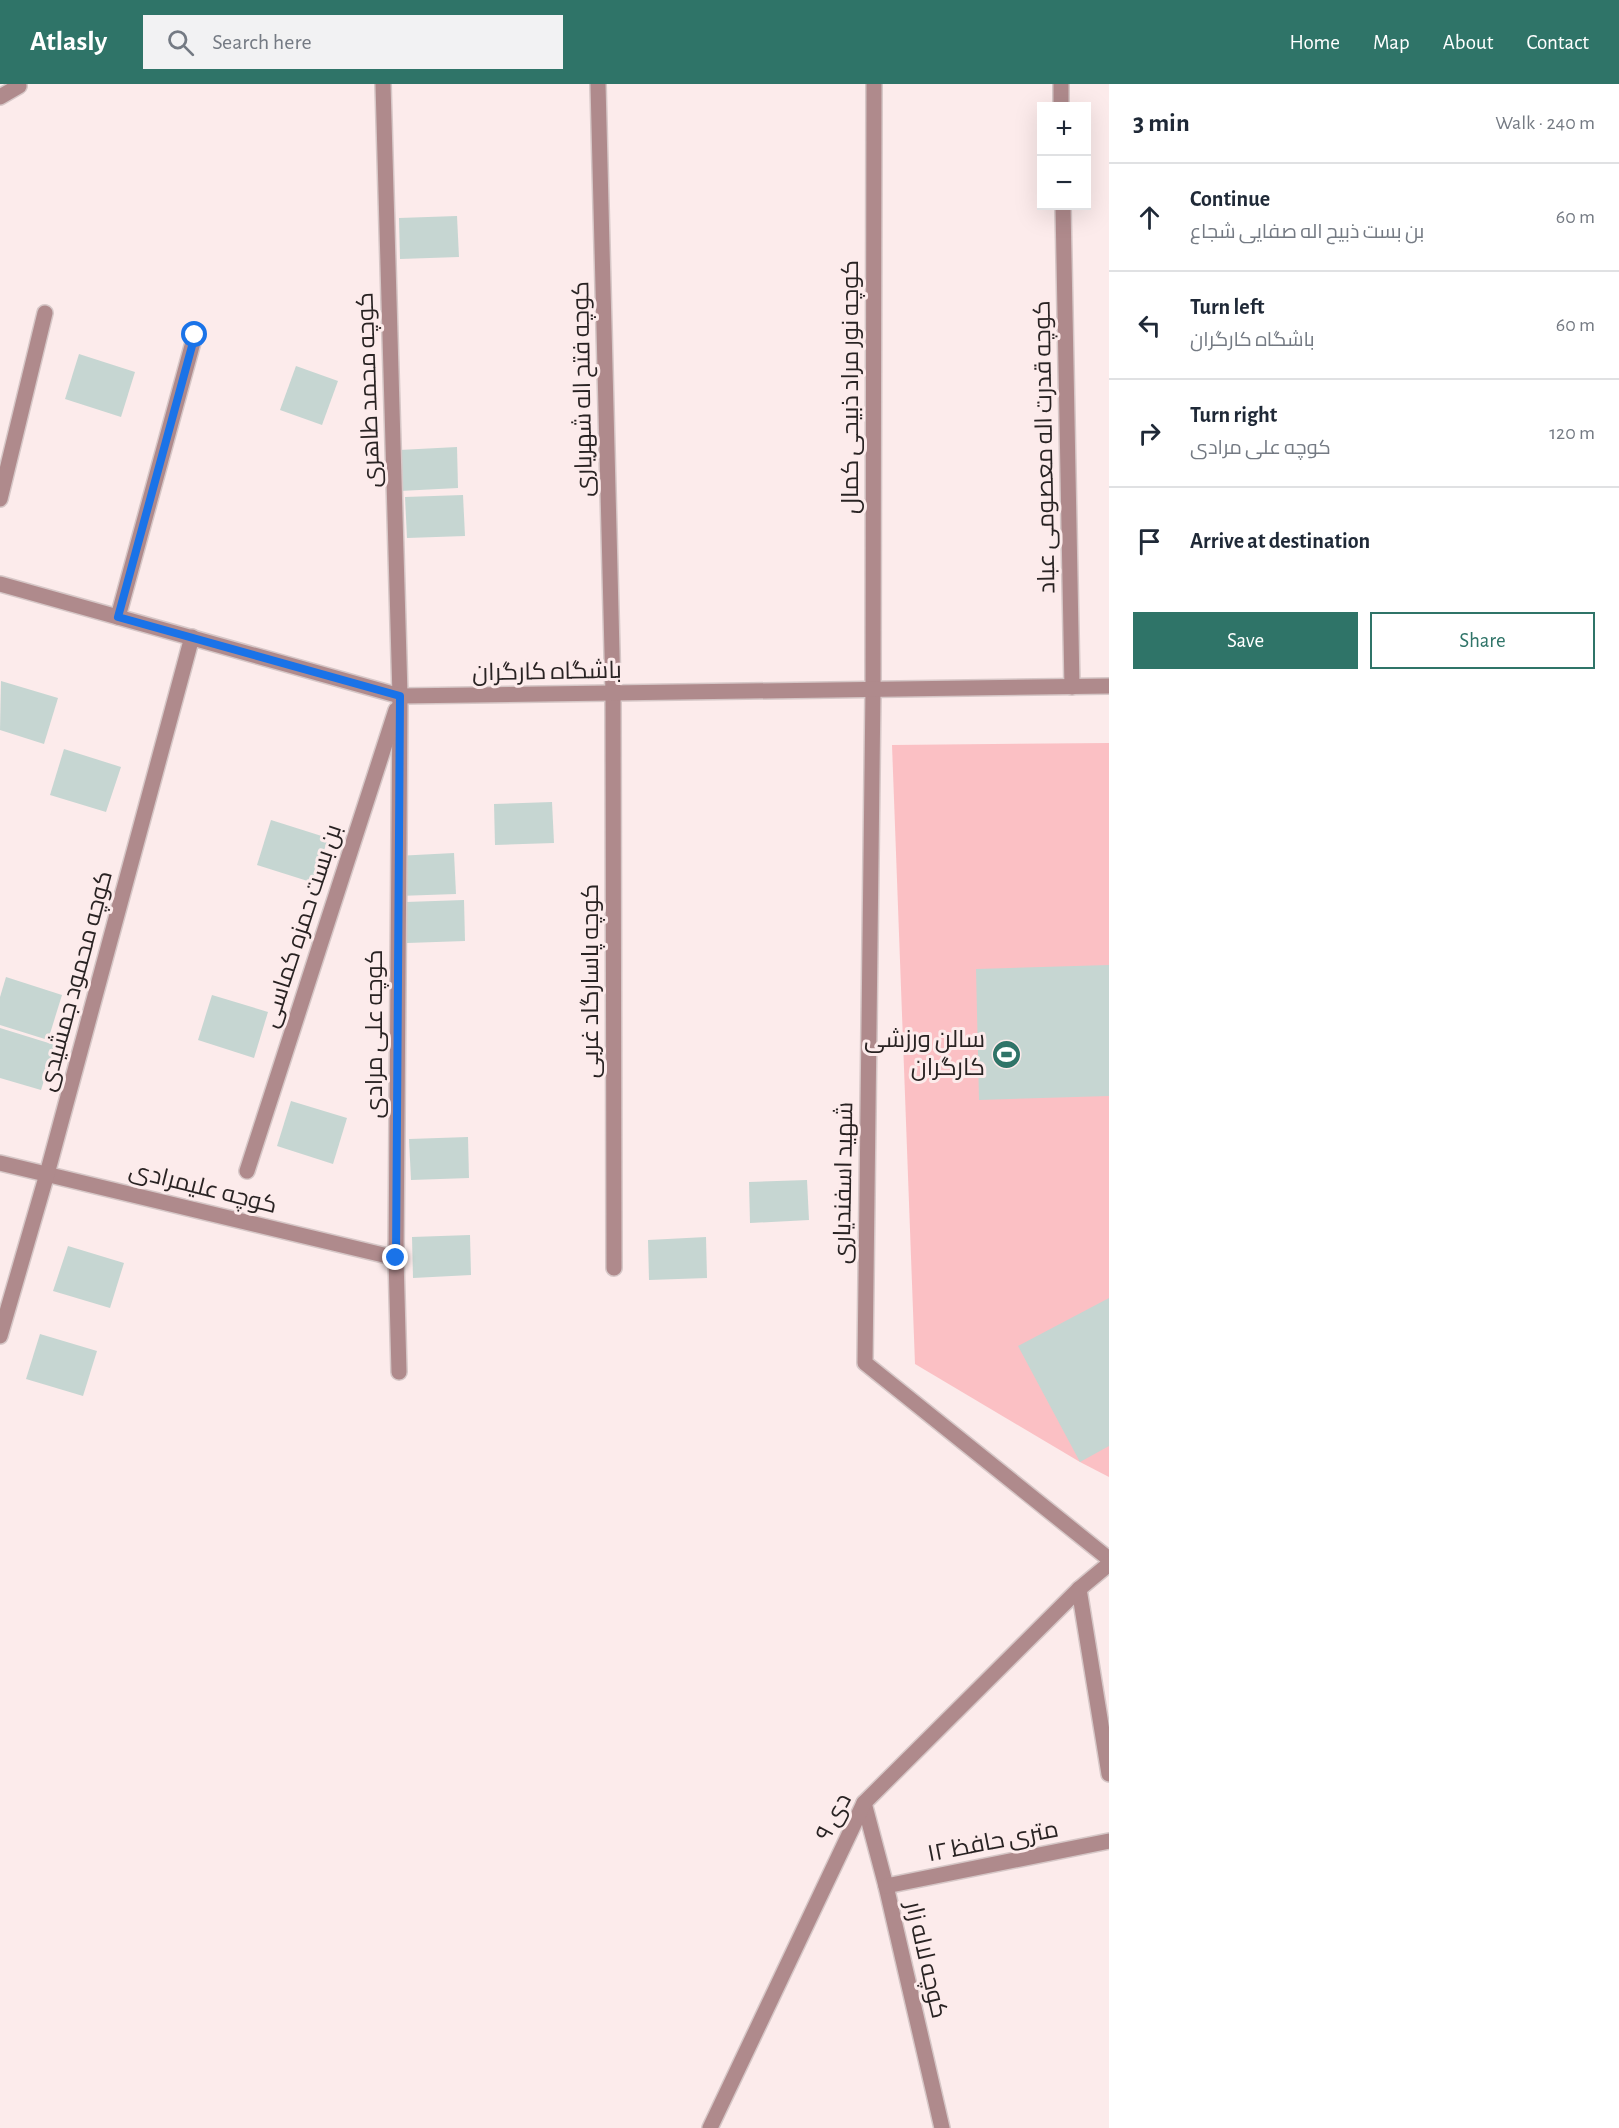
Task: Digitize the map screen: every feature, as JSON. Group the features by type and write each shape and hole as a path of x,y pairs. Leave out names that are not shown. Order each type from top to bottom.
{"street":[{"name":"کوچه محمد طاهری","path":"383,84 400,696"},
{"name":"کوچه فتح اله شهریاری","path":"598,84 613,693"},
{"name":"کوچه نور مراد ذبیحی کمال","path":"873,690 874,84"},
{"path":"1061,84 1061,102"},
{"path":"0,97 19,86"},
{"name":"کوچه قدرت اله معصومی عباد","path":"1063,210 1072,687"},
{"path":"0,500 45,313"},
{"path":"118,617 195,335"},
{"name":"باشگاه کارگران","path":"0,584 400,696 1109,686"},
{"name":"کوچه محمود جمشیدی","path":"0,1335 47,1174 192,637"},
{"name":"شهید اسفندیاری","path":"873,690 865,1363 1109,1561"},
{"name":"کوچه پاسارگاد غربی","path":"613,693 614,1268"},
{"name":"بن بست حمزه کماسی","path":"247,1171 400,696"},
{"name":"کوچه علی مرادی","path":"399,1372 396,1258 400,696"},
{"name":"کوچه علیمرادی","path":"0,1162 396,1258"},
{"name":"۹ دی","path":"710,2128 864,1803 1078,1588 1109,1561"},
{"path":"1078,1588 1109,1774"},
{"name":"کوچه لاله زار","path":"864,1803 886,1886 942,2128"},
{"name":"۱۲ متری حافظ","path":"886,1886 1109,1841"}],"shaded area":[{"name":"سالن ورزشی کارگران","path":"1109,743 1109,1477 915,1364 892,745"}],"building":[{"path":"457,216 459,257 400,259 399,218"},
{"path":"79,354 135,372 121,417 65,399"},
{"path":"296,366 338,381 322,425 280,410"},
{"path":"457,447 458,488 400,491 399,450"},
{"path":"463,495 465,536 407,538 405,497"},
{"path":"1,681 58,698 44,744 0,730"},
{"path":"64,749 121,767 106,812 50,795"},
{"path":"552,802 554,843 495,845 494,804"},
{"path":"271,820 328,838 314,883 257,865"},
{"path":"454,853 456,894 398,896 396,856"},
{"path":"464,900 465,941 407,943 406,902"},
{"path":"1109,965 1109,1096 979,1100 976,969"},
{"path":"6,977 62,995 48,1040 0,1025 0,997"},
{"path":"212,995 268,1012 254,1058 198,1040"},
{"path":"0,1028 55,1045 41,1090 0,1078"},
{"path":"291,1101 347,1118 333,1164 277,1146"},
{"path":"468,1137 469,1178 411,1180 409,1139"},
{"path":"807,1180 809,1220 750,1223 749,1182"},
{"path":"470,1235 471,1275 413,1278 412,1237"},
{"path":"706,1237 707,1278 649,1280 648,1240"},
{"path":"68,1246 124,1263 110,1308 53,1291"},
{"path":"1109,1298 1109,1446 1080,1462 1018,1346"},
{"path":"40,1334 97,1351 83,1396 26,1379"}],"place":[{"name":"سالن ورزشی کارگران","path":"1006,1054"}],"route":[{"path":"195,335 118,617 400,696 396,1258"}]}
